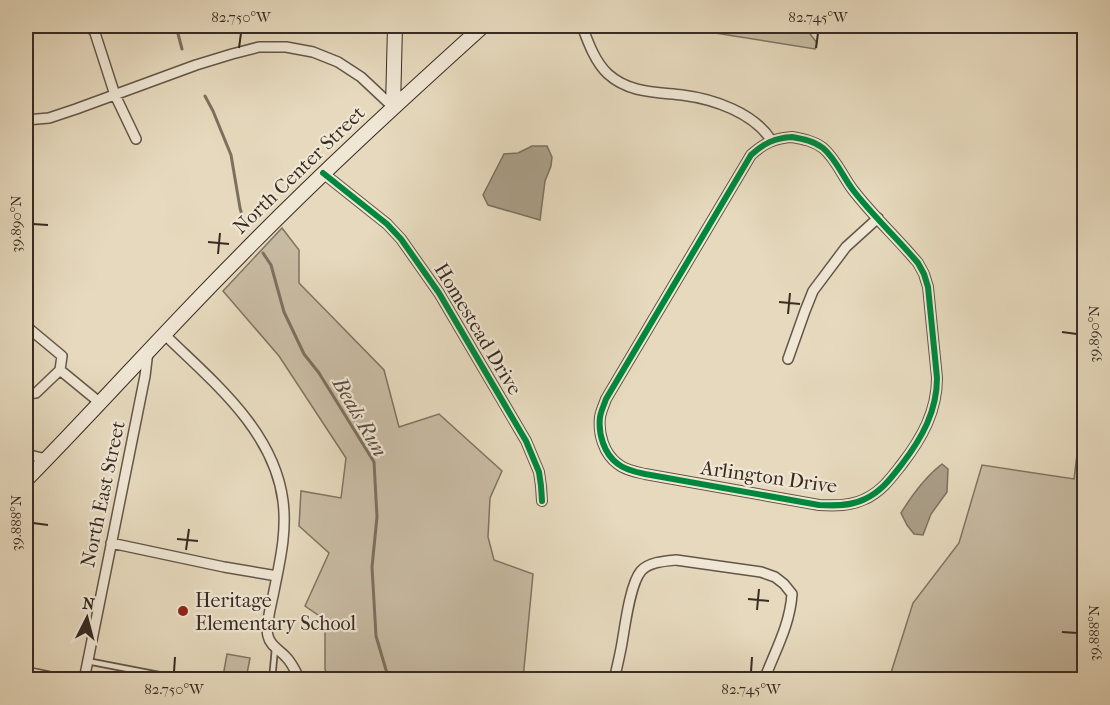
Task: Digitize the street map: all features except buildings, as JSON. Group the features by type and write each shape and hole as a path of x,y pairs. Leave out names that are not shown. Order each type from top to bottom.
{"main road":[{"path":"393,106 394,26"},
{"name":"North Center Street","path":"26,480 239,256 393,106 483,26"}],"street":[{"path":"90,26 95,33 115,95 136,139"},
{"path":"582,26 593,53 610,76 643,92 690,96 722,105 758,124 771,140"},
{"path":"26,120 49,118 232,54 259,48 286,47 313,52 338,62 361,77 393,106"},
{"name":"Arlington Drive","path":"792,137 822,148 878,219 918,263 928,287 938,378 931,417 913,450 888,482 873,495 854,503 819,506 645,474 619,465 603,444 600,416 606,399 751,155 771,140 792,137"},
{"name":"Homestead Drive","path":"323,173 387,224 401,239 439,293 526,441 539,472 542,501"},
{"path":"788,358 813,291 846,247 878,219"},
{"path":"26,326 62,356 60,370 36,393 26,394"},
{"path":"164,334 251,424 266,447 276,472 283,500 285,527 282,555 270,609 268,637 275,648 286,657 300,680"},
{"name":"North East Street","path":"84,680 145,376 148,351"},
{"path":"60,370 99,402"},
{"path":"26,454 46,459"},
{"path":"111,543 277,576"},
{"path":"614,680 630,600 641,571 658,563 676,561 761,572 775,577 792,594 789,618 764,680"},
{"path":"26,672 65,680"}],"lane":[{"path":"272,680 275,648"},
{"path":"87,661 154,677 185,680"}],"shaded area":[{"path":"671,26 804,26 817,43 815,49"},
{"path":"532,146 547,146 552,157 545,181 540,220 488,205 483,195 504,154 518,153"},
{"path":"282,228 299,250 299,283 384,370 399,427 439,414 502,471 490,498 488,537 494,560 533,574 523,679 328,679 325,669 325,620 305,606 329,553 299,526 301,491 341,498 346,458 279,356 223,291"},
{"path":"1084,397 1084,679 889,679 913,603 959,543 982,465 1074,479"},
{"path":"942,464 948,469 947,492 931,514 923,535 914,534 901,513 919,487"},
{"path":"227,654 250,658 246,679 223,676"}],"waterway":[{"name":"Beals Run","path":"177,26 182,49"},
{"name":"Beals Run","path":"205,96 231,155 245,226"},
{"name":"Beals Run","path":"263,253 271,265 284,312 304,354 319,373 374,462 377,517 372,567 376,636 389,680"}],"cycle path":[{"path":"792,137 812,142 828,152 861,200 918,263 928,287 937,378 934,402 927,424 916,444 886,484 871,496 849,504 819,505 631,470 621,466 609,455 600,430 600,417 606,399 751,155 770,142 792,137"},
{"path":"323,173 387,224 401,239 439,293 526,441 539,472 542,501"}],"place":[{"name":"Heritage Elementary School","path":"183,611"}]}
